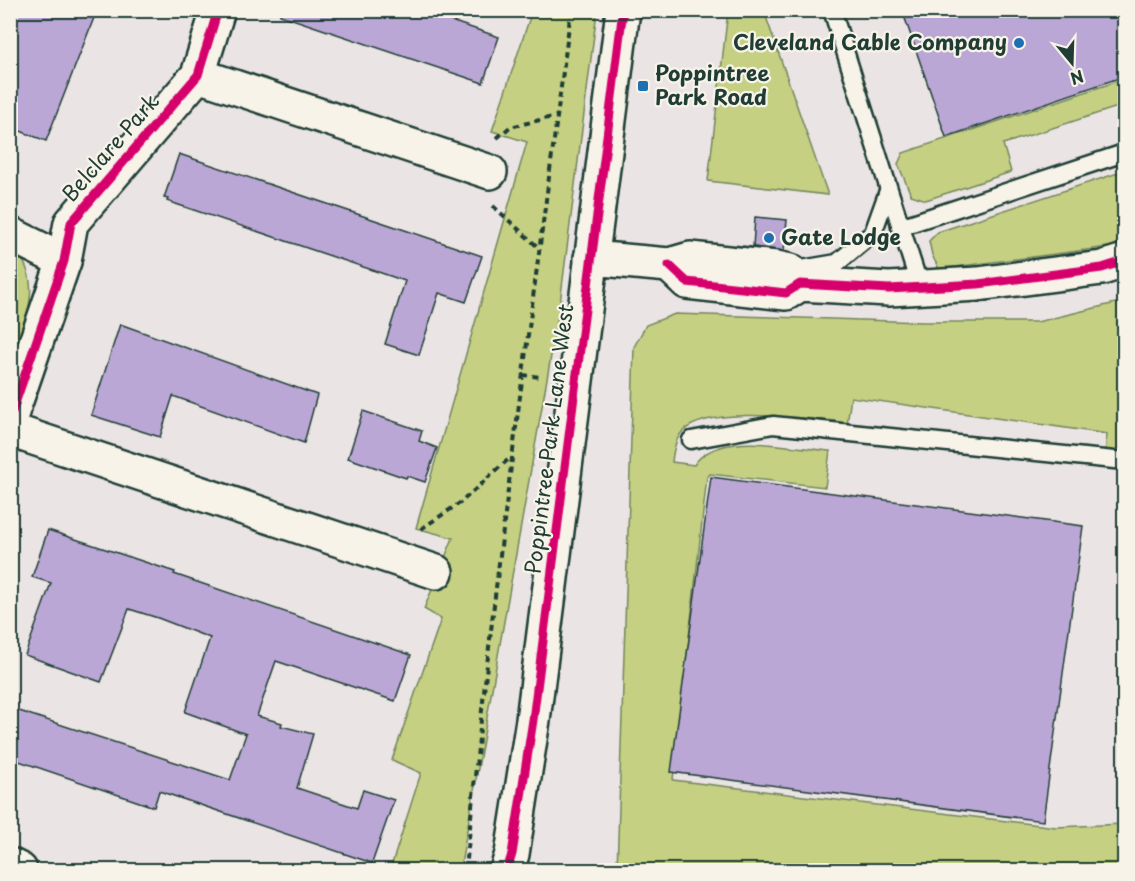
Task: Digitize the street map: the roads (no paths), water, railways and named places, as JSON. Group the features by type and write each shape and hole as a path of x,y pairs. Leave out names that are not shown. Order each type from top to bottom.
{"street":[{"name":"Belclare Park","path":"10,418 64,261 71,223 198,75 218,10"},
{"name":"Poppintree Park Lane West","path":"507,870 514,843 533,720 623,10"},
{"path":"198,75 479,168"},
{"path":"10,234 64,261"},
{"path":"591,258 669,265 687,282 786,293 795,278 889,289 989,282 1102,268 1125,261"},
{"path":"10,430 436,572"},
{"path":"10,865 20,870"}],"lane":[{"path":"832,10 920,287"},
{"path":"900,227 1125,153"},
{"path":"795,278 837,263 873,233 888,191"},
{"path":"691,440 773,425 1125,461"}],"place":[{"name":"Cleveland Cable Company","path":"1019,43"},
{"name":"Poppintree Park Road","path":"643,86"},
{"name":"Gate Lodge","path":"769,238"}]}
